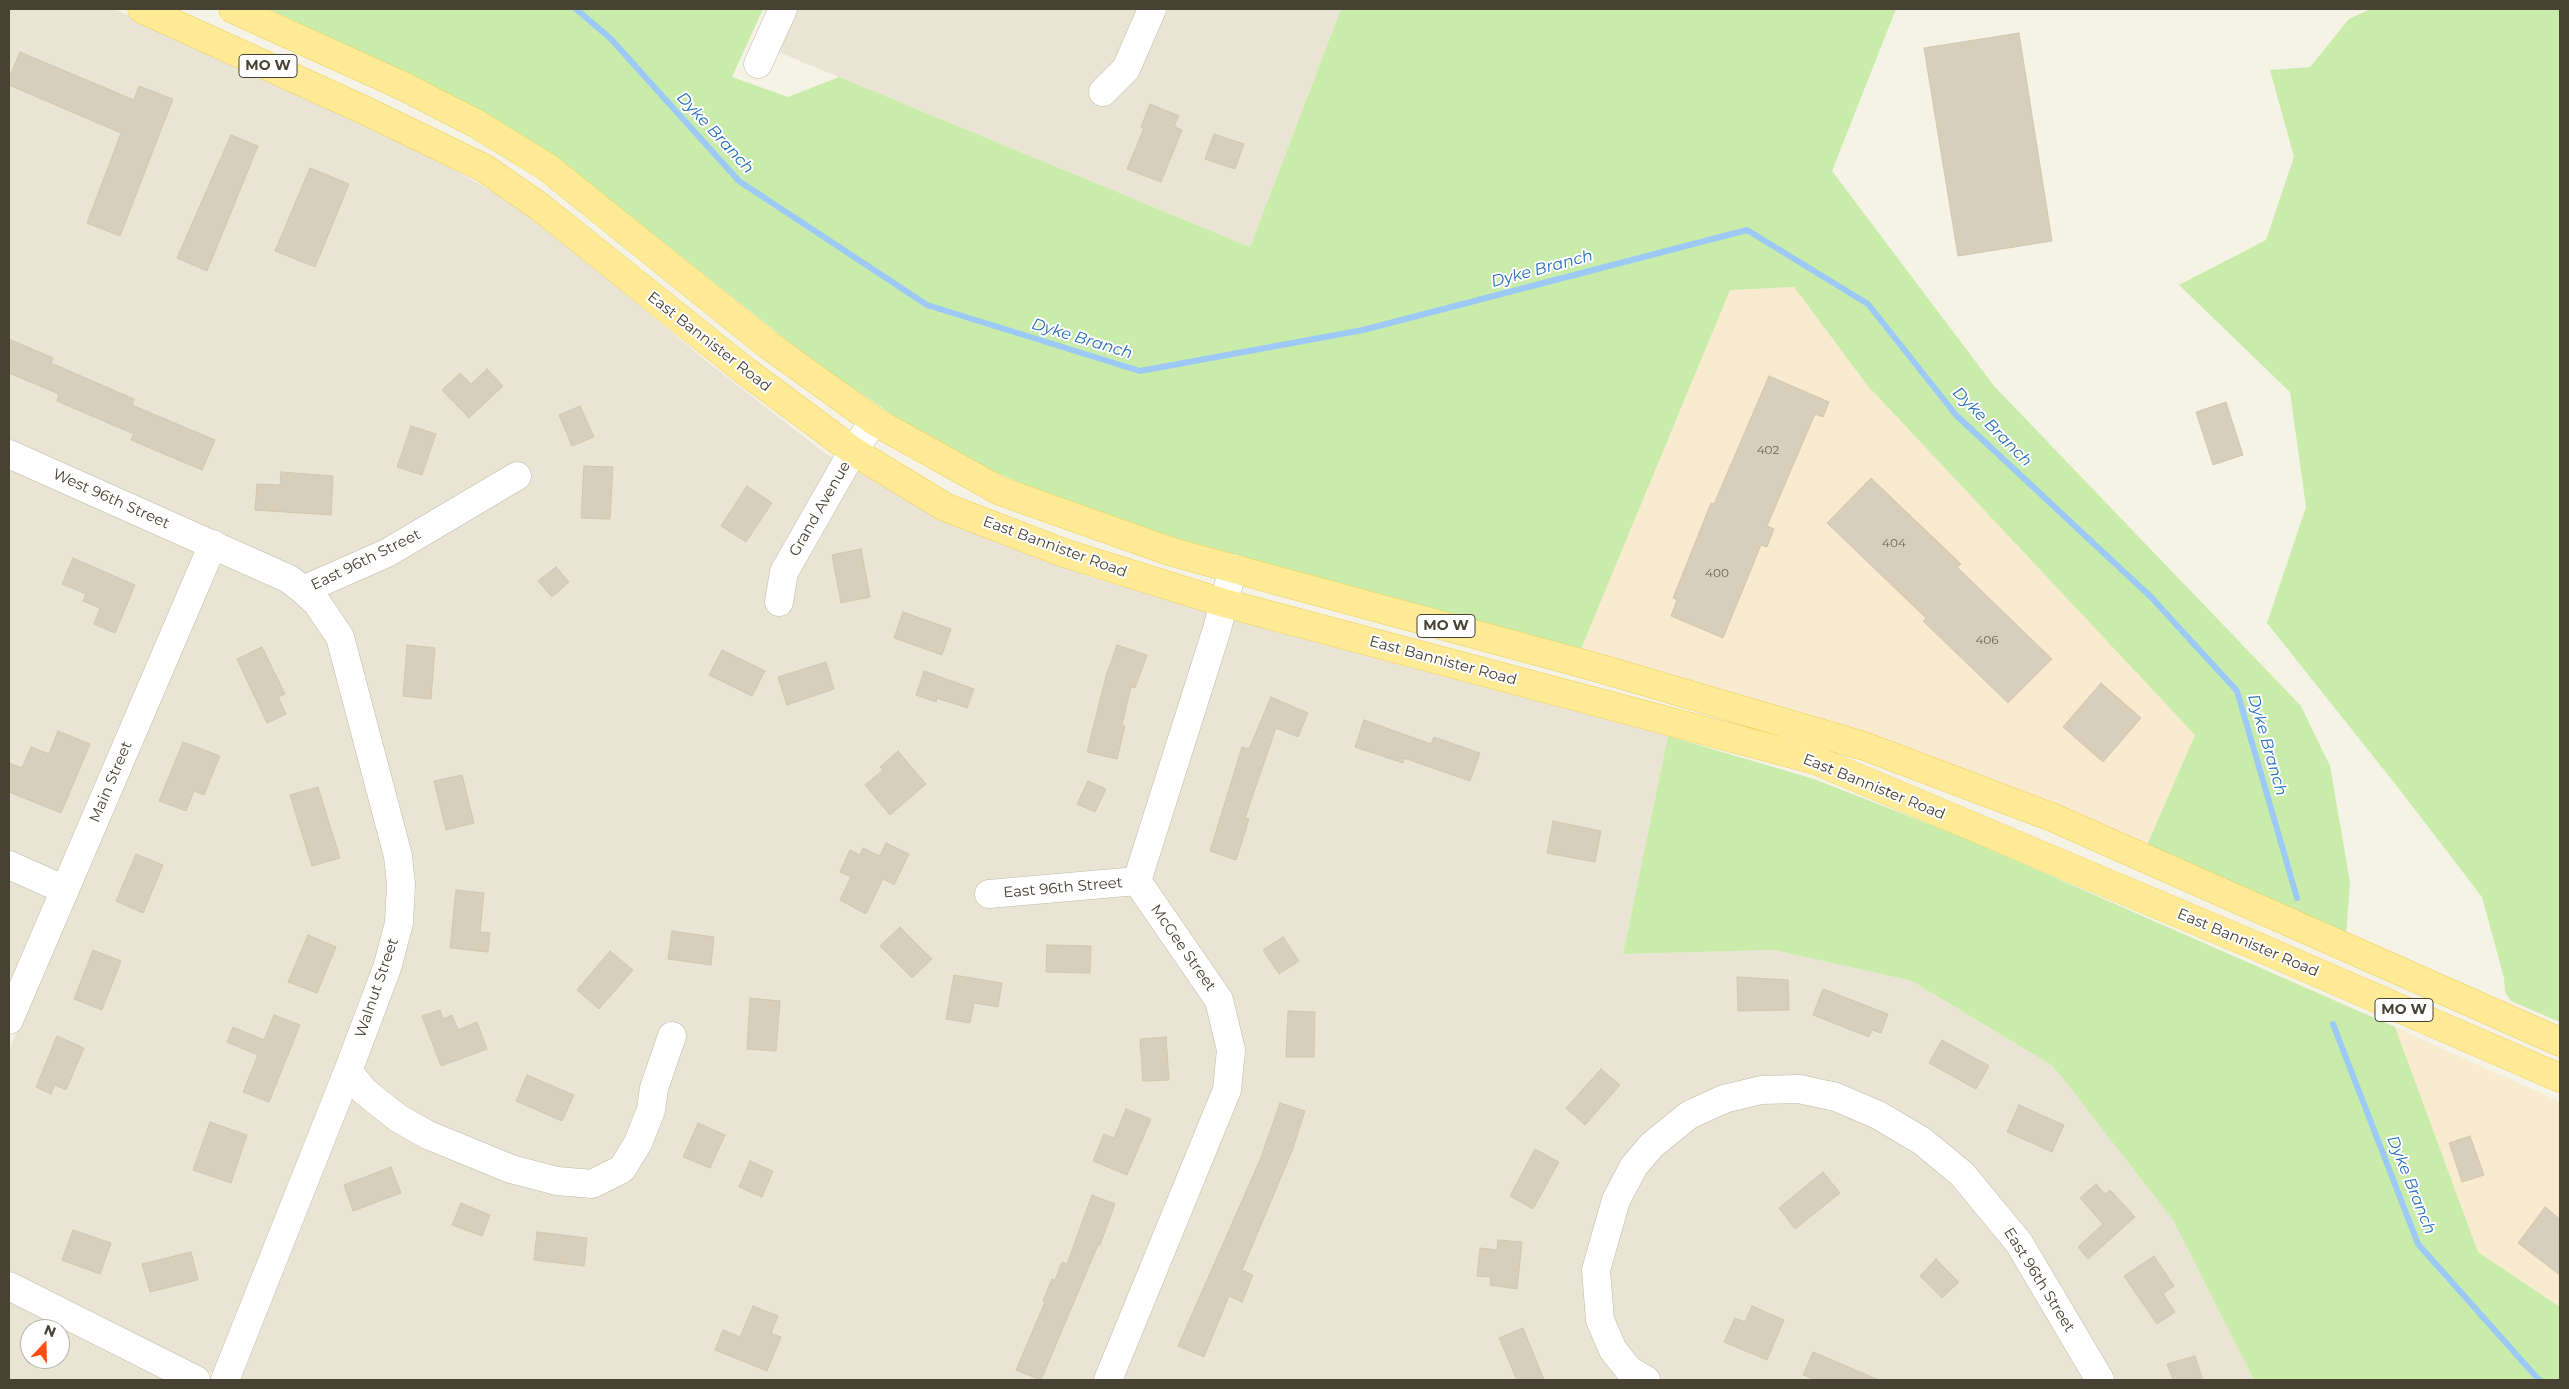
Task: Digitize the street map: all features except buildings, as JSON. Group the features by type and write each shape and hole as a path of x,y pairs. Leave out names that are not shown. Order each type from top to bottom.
{"main road":[{"name":"East Bannister Road","path":"142,9 393,124 484,168 540,207 744,370 853,451 945,507 1064,553 1224,603 1815,760 2249,943 2560,1078"},
{"name":"East Bannister Road","path":"233,9 402,86 475,123 547,168 767,344 874,421 1000,491 1172,552 1595,667 1864,746 2054,818 2560,1042"}],"street":[{"path":"758,64 783,9"},
{"path":"1103,92 1126,69 1152,9"},
{"name":"Grand Avenue","path":"779,602 784,572 853,451 874,421"},
{"name":"West 96th Street","path":"9,454 213,544"},
{"name":"East 96th Street","path":"213,544 289,580 304,590 387,553 516,476"},
{"name":"Main Street","path":"9,1020 213,544"},
{"path":"1138,881 1224,603 1233,568"},
{"name":"Walnut Street","path":"225,1380 387,968 398,923 400,874 398,856 340,637 317,603 304,590"},
{"path":"9,865 65,890"},
{"name":"East 96th Street","path":"989,894 1138,881"},
{"name":"McGee Street","path":"1108,1380 1227,1090 1231,1050 1219,1000 1138,881"},
{"path":"348,1071 364,1091 398,1118 428,1135 511,1169 557,1181 592,1184 622,1169 638,1143 652,1110 654,1088 672,1036"},
{"name":"East 96th Street","path":"1646,1380 1629,1370 1613,1350 1600,1320 1596,1270 1616,1200 1634,1166 1652,1144 1689,1115 1724,1099 1761,1090 1799,1089 1836,1097 1878,1114 1922,1141 1962,1174 2019,1243 2100,1380"},
{"path":"9,1286 186,1378"}],"shaded area":[{"path":"9,9 114,9 390,133 512,203 582,257 705,360 826,454 934,513 1001,544 1090,577 1280,633 1668,736 1623,954 1774,950 1912,981 2053,1066 2173,1220 2254,1380 226,1380 9,1275 9,1050 230,537 207,527 9,990"},
{"path":"796,9 1341,9 1250,247 776,51"},
{"path":"1794,287 1867,385 2195,735 2147,845 1581,649 1730,290"},
{"path":"2395,1027 2560,1102 2560,1307 2478,1252"},
{"path":"9,1300 47,1319 20,1319 20,1369 70,1369 70,1331 168,1380 9,1380"}],"green space":[{"path":"269,9 763,9 732,77 788,97 839,77 1250,247 1341,9 1896,9 1832,171 1994,386 2301,706 2330,766 2350,882 2346,936 2147,845 2195,735 1867,385 1794,287 1730,290 1581,649 1160,536 1059,499 985,468 906,424 809,358 570,168 471,105"},
{"path":"2371,9 2560,9 2560,1022 2511,1001 2505,992 2504,978 2482,897 2267,623 2306,507 2290,392 2179,285 2266,240 2294,157 2270,70 2310,67 2349,19"},
{"path":"1668,736 1814,779 1965,838 2395,1027 2478,1252 2560,1307 2560,1380 2254,1380 2173,1220 2053,1066 1912,981 1774,950 1623,954"}],"waterway":[{"name":"Dyke Branch","path":"576,9 610,38 739,181 927,305 1140,371 1363,330 1747,230 1868,304 1956,415 2151,597 2237,691 2297,898"},
{"name":"Dyke Branch","path":"2333,1024 2418,1244 2539,1380"}]}
